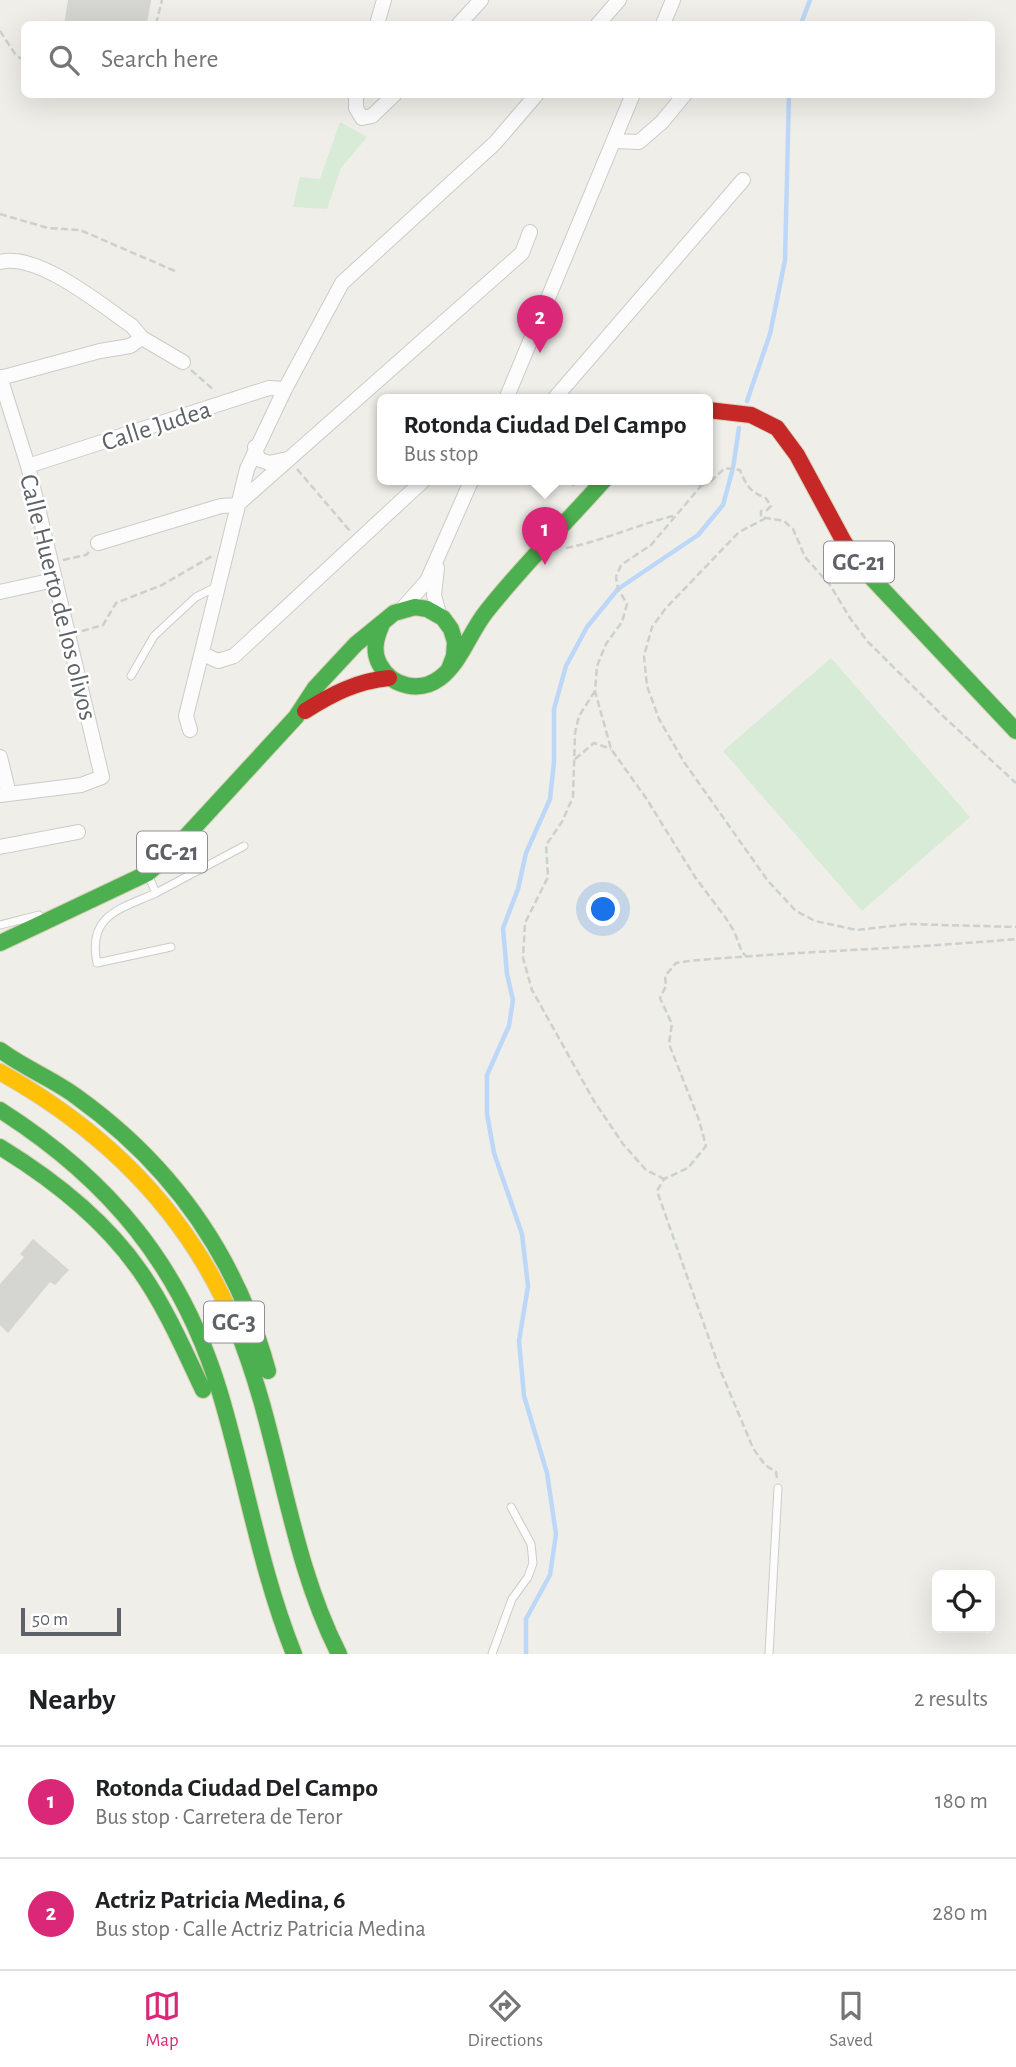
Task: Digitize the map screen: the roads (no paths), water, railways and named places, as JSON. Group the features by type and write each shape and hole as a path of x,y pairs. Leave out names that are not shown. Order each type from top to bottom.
{"main road":[{"name":"GC-21","path":"713,411 751,415 777,428 797,455 844,542 869,575 1016,730"},
{"name":"GC-21","path":"296,717 334,693 374,679 389,678 401,685 414,687 428,685 440,678 486,614 600,485"},
{"path":"402,609 428,608 451,619 486,614"},
{"name":"GC-21","path":"4,943 148,873 168,856 296,717 315,688 356,644 402,609"},
{"path":"441,616 451,629 455,642 449,669"},
{"path":"382,624 376,635 376,658 389,678"},
{"path":"0,1050 69,1091 114,1127 160,1170 194,1211 231,1267 250,1308 262,1345 300,1507 311,1586"},
{"name":"GC-3","path":"0,1072 57,1106 103,1141 149,1188 181,1227 211,1274 234,1322 256,1380 311,1586 339,1654"},
{"name":"GC-3","path":"0,1110 36,1133 78,1166 119,1207 174,1287 199,1335 219,1392 268,1589 294,1654"},
{"path":"0,1147 36,1169 91,1214 140,1271 175,1332 204,1392 220,1436 242,1530 268,1589"}],"street":[{"path":"378,21 384,0"},
{"path":"462,21 481,0"},
{"path":"601,21 620,0"},
{"path":"664,21 673,0"},
{"path":"356,98 356,108 362,118 372,116 391,98"},
{"path":"190,730 186,716 237,505 256,447 342,283 495,142 534,98"},
{"path":"508,394 631,98"},
{"path":"614,141 639,142 662,122 682,98"},
{"path":"558,394 743,180"},
{"path":"98,543 220,506 237,505 522,253 530,232"},
{"path":"0,262 8,260 46,268 132,326 142,338 183,362"},
{"path":"0,377 130,346 142,338"},
{"path":"502,394 519,368"},
{"name":"Calle Huerto de los olivos","path":"0,377 27,466 102,777 81,785 5,795"},
{"name":"Calle Judea","path":"27,466 269,388 285,389"},
{"path":"256,447 258,458 269,463 288,459"},
{"path":"203,654 218,661 234,656 419,485"},
{"path":"402,609 427,581 468,485"},
{"path":"438,556 434,596 441,616"},
{"path":"0,592 54,580"},
{"path":"0,757 5,795"},
{"path":"0,847 78,832"}],"lane":[{"path":"131,676 154,636 197,597 218,586"},
{"path":"171,947 97,963 93,945 97,930 111,913 244,846"},
{"path":"148,873 156,892"},
{"path":"0,925 31,916 71,911"},
{"path":"769,1654 778,1488"},
{"path":"492,1654 512,1599 528,1577 533,1563 531,1544 512,1507"}],"waterway":[{"path":"802,21 810,0"},
{"path":"747,401 770,334 785,260 789,98"},
{"path":"526,1654 526,1619 550,1575 556,1534 547,1473 524,1396 519,1341 528,1286 522,1234 494,1153 487,1114 487,1075 509,1026 513,1000 507,974 503,928 518,889 526,853 550,799 554,762 554,709 566,666 587,627 618,589 698,535 723,505 733,468 739,428"}],"place":[{"name":"Actriz Patricia Medina, 6","path":"540,353"},
{"name":"Rotonda Ciudad Del Campo","path":"545,565"}]}
